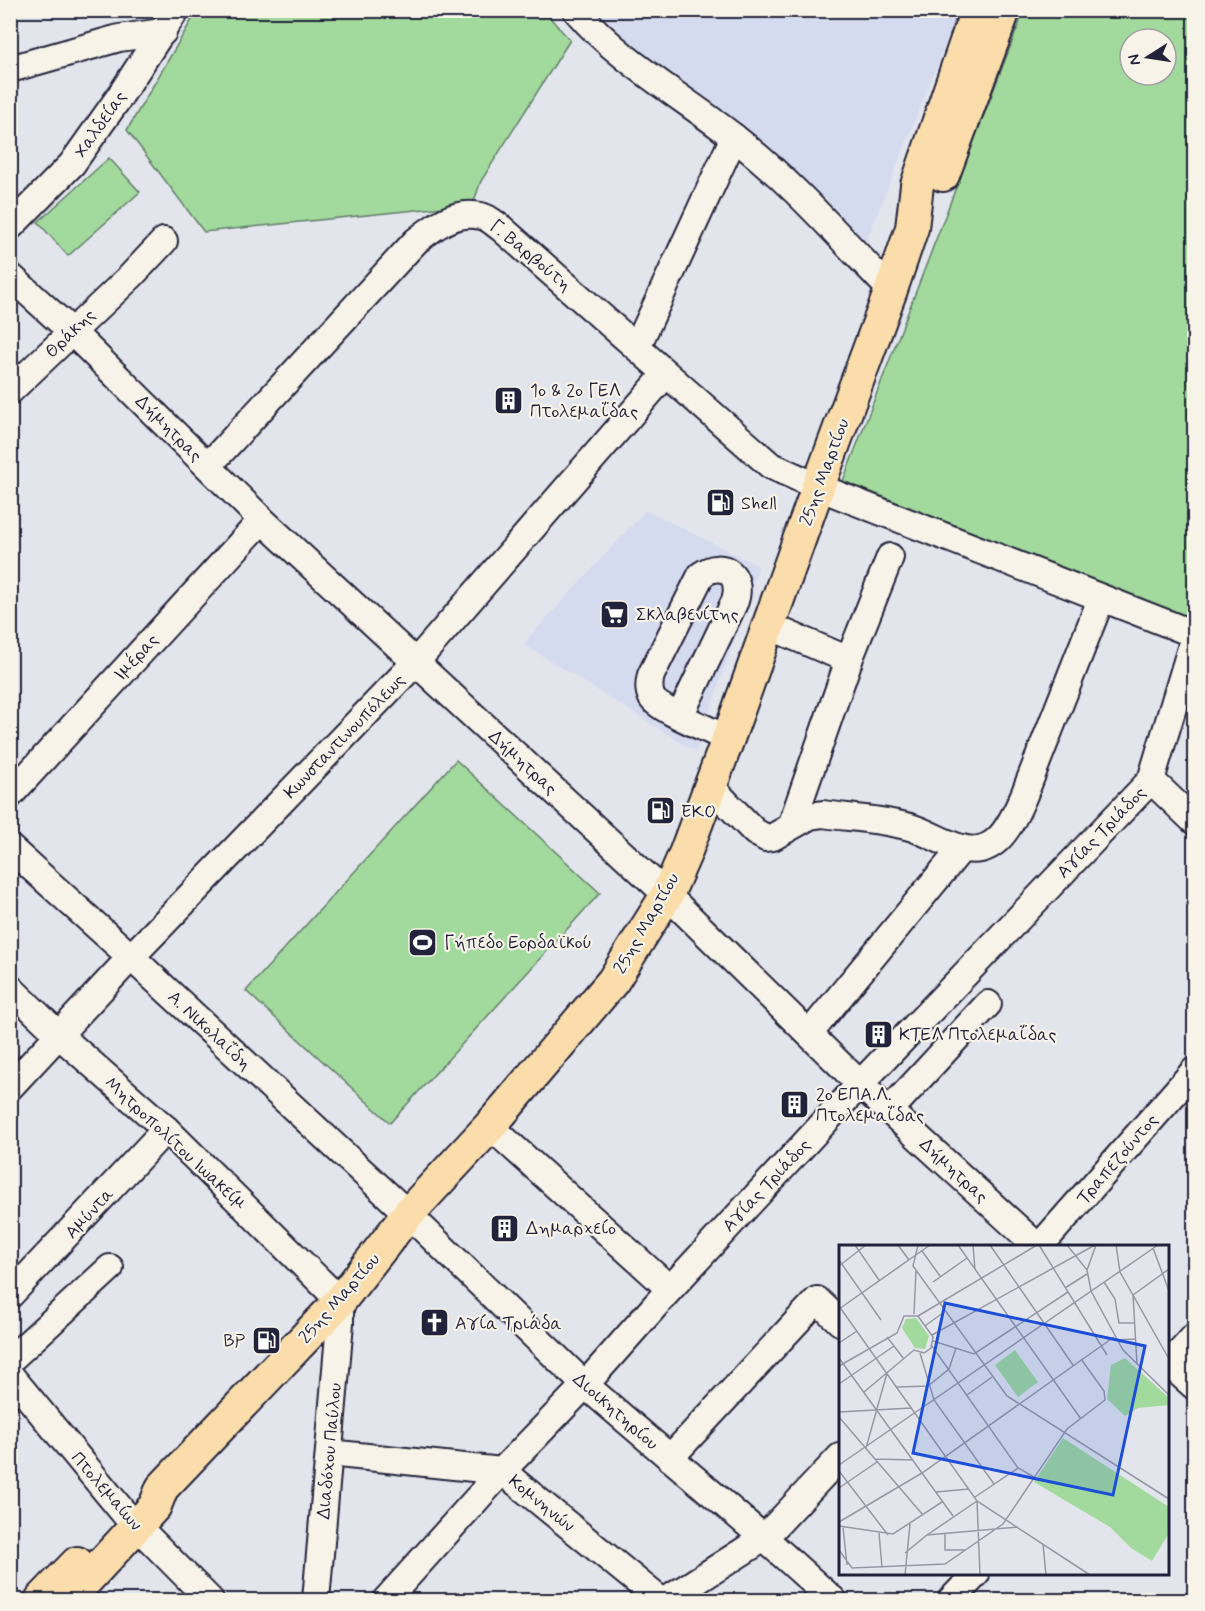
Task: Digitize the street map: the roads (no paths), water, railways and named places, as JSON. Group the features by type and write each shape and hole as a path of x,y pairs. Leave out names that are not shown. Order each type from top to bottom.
{"main road":[{"path":"912,228 917,185 977,10"},
{"path":"912,228 937,191 1004,10"},
{"name":"25ης Μαρτίου","path":"41,1600 131,1520 155,1506 162,1488 340,1301 408,1214 490,1126 613,981 667,895 728,739 912,228"},
{"name":"25ης Μαρτίου","path":"68,1600 131,1520"}],"street":[{"path":"576,10 594,31 631,62 734,137 779,174 891,290"},
{"path":"10,69 119,38 169,21"},
{"name":"Χαλδείας","path":"10,227 72,164 169,21"},
{"path":"638,347 734,137"},
{"name":"Γ. Βαρβούτη","path":"208,466 416,241 439,223 463,215 483,216 501,228 770,465 818,487 1194,636"},
{"name":"Θράκης","path":"10,391 131,276 164,241"},
{"name":"Δήμητρας","path":"10,276 72,332 262,520 667,895 860,1084 1037,1245"},
{"name":"Κωνσταντινουπόλεως","path":"10,1087 131,957 415,663 666,374"},
{"name":"Ιμέρας","path":"10,795 262,520"},
{"path":"790,826 849,660 890,557"},
{"path":"680,716 737,594 734,574 729,571 711,570 700,575 651,675 649,687 652,698 657,704 680,716 728,739"},
{"path":"710,786 761,837 773,837 810,816 823,814 907,826 962,848 982,848 991,845 1000,838 1013,820 1046,743 1101,599"},
{"path":"769,626 849,660"},
{"name":"Αγίας Τριάδος","path":"386,1600 502,1471 585,1385 670,1289 860,1084 1151,780 1194,636"},
{"path":"1151,780 1194,821"},
{"name":"Α. Νικολαΐδη","path":"10,848 408,1214"},
{"path":"809,1034 962,848"},
{"name":"Μητροπολίτου Ιωακείμ","path":"10,988 59,1035 166,1129 340,1301"},
{"path":"889,1111 988,1004"},
{"name":"Τραπεζούντος","path":"1039,1245 1194,1071"},
{"path":"490,1126 670,1289"},
{"name":"Αμύντα","path":"10,1295 166,1129"},
{"name":"Διοικητηρίου","path":"408,1214 585,1385 764,1538 832,1600"},
{"path":"10,1360 110,1268"},
{"path":"670,1458 817,1300 839,1321"},
{"name":"Διαδόχου Παύλου","path":"316,1600 340,1301"},
{"path":"1169,1363 1194,1337"},
{"path":"1169,1365 1194,1386"},
{"name":"Πτολεμαίων","path":"10,1376 131,1520 210,1600"},
{"name":"Κομνηνών","path":"329,1453 502,1471 660,1600"},
{"path":"667,1600 764,1538 839,1458"},
{"path":"951,1600 975,1575"}],"place":[{"name":"1ο & 2ο ΓΕΛ Πτολεμαΐδας","path":"509,400"},
{"name":"Shell","path":"720,503"},
{"name":"Σκλαβενίτης","path":"615,614"},
{"name":"EKO","path":"660,811"},
{"name":"Γήπεδο Εορδαϊκού","path":"423,942"},
{"name":"ΚΤΕΛ Πτολεμαΐδας","path":"878,1034"},
{"name":"2ο ΕΠΑ.Λ. Πτολεμαΐδας","path":"795,1104"},
{"name":"Δημαρχείο","path":"505,1228"},
{"name":"Αγία Τριάδα","path":"434,1323"},
{"name":"BP","path":"266,1340"}]}
